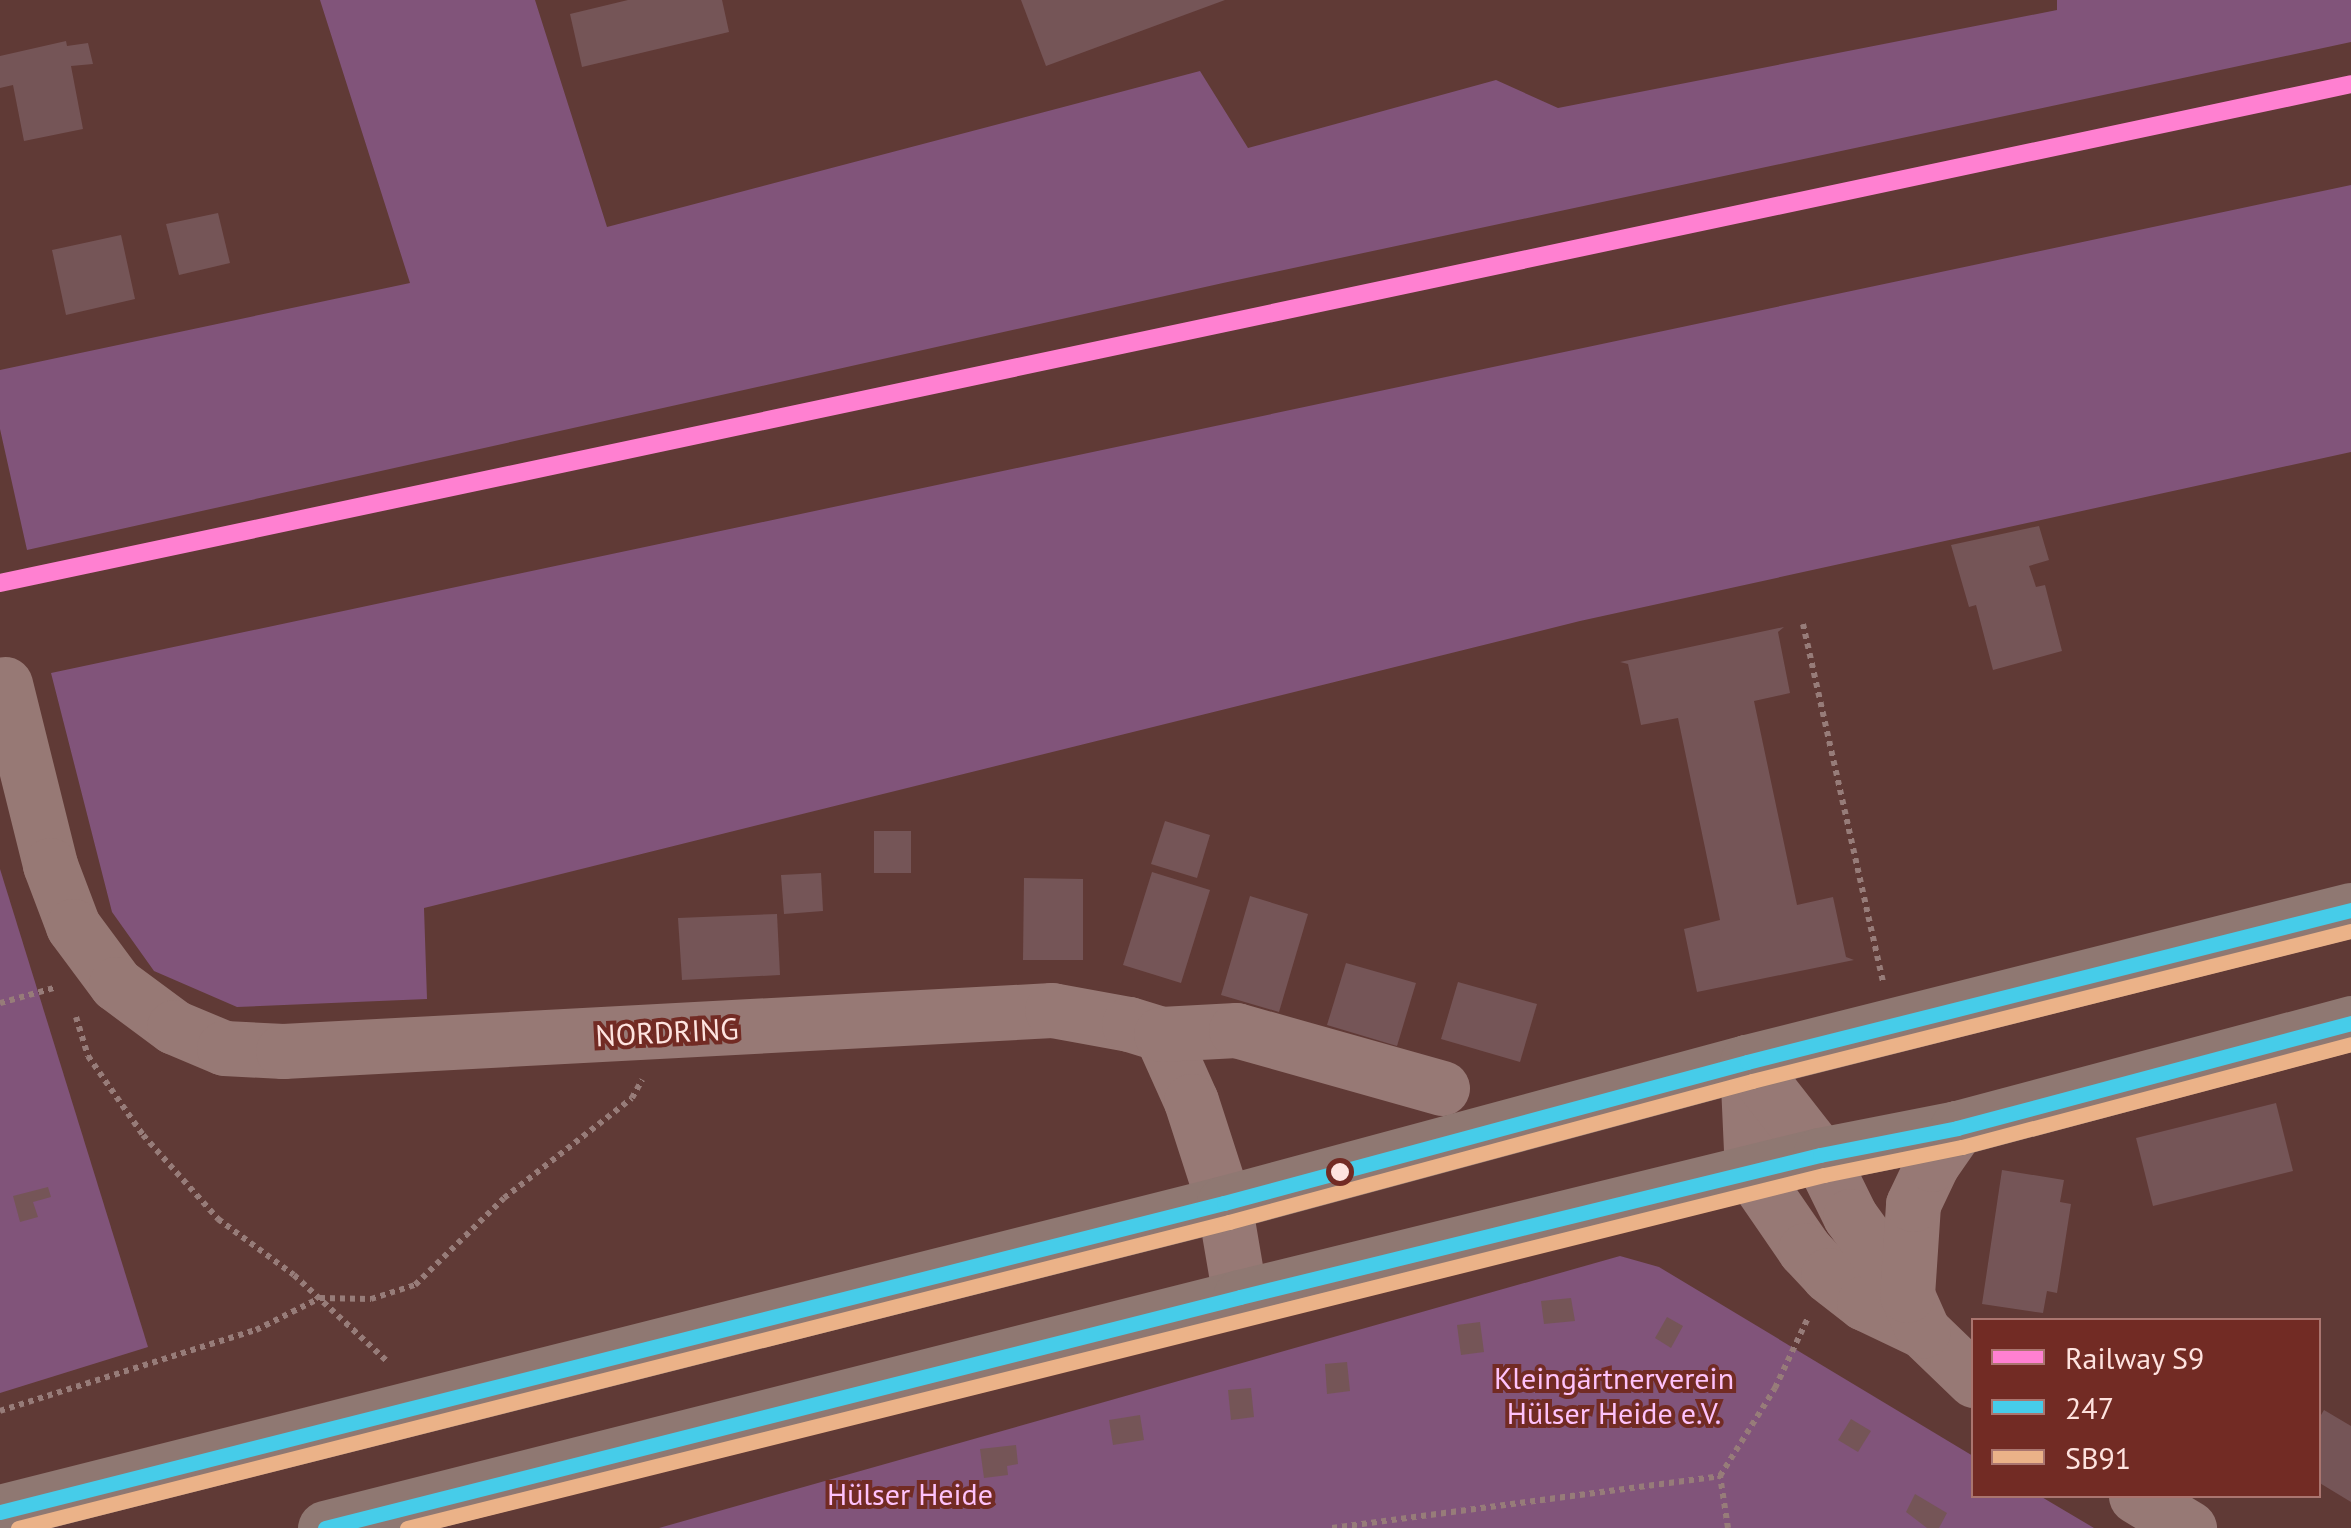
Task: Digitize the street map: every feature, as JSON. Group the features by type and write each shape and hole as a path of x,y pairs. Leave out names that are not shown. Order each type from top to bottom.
{"main road":[{"path":"0,1512 1224,1203 1747,1062 2351,910"},
{"path":"324,1528 1240,1297 1752,1172 1956,1128 2351,1023"}],"street":[{"path":"5,684 50,865 73,926 65,985"},
{"name":"NORDRING","path":"73,926 116,984 174,1027 224,1048 283,1051 1052,1010 1162,1034 1236,1030 1442,1088"},
{"path":"1162,1034 1191,1101 1224,1203 1240,1297"},
{"path":"1747,1062 1752,1172 1828,1275 1864,1303 1915,1313"},
{"path":"1747,1062 1820,1156 1850,1216 1915,1313 1971,1377"},
{"path":"1915,1313 1914,1204 1932,1164 1956,1128"},
{"path":"2139,1498 2189,1528"}],"path":[{"path":"1803,624 1892,1026"},
{"path":"0,1003 65,985 88,1056 143,1135 218,1219 320,1298 401,1374"},
{"path":"0,1411 256,1330 320,1298 370,1299 414,1285 504,1198 632,1098 672,1032"},
{"path":"1728,1528 1720,1476 1775,1388 1828,1275"},
{"path":"1332,1528 1720,1476"}],"green space":[{"path":"320,0 535,0 607,227 1200,71 1248,148 1496,80 1558,108 2057,10 2057,0 2351,0 2351,42 1223,283 27,550 0,429 0,370 410,283"},
{"path":"2351,185 2351,452 1580,621 424,908 427,999 237,1007 154,971 112,912 51,673"},
{"path":"0,869 148,1347 0,1393"},
{"name":"Kleingärtnerverein Hülser Heide e.V.","path":"1620,1256 1659,1267 1971,1455 1971,1498 2043,1498 2094,1528 659,1528"}],"building":[{"path":"628,0 722,0 729,32 582,67 570,14"},
{"path":"1021,0 1225,0 1046,66"},
{"path":"66,41 67,46 88,43 93,64 71,66 83,129 24,141 13,85 0,88 0,56"},
{"path":"218,213 230,263 179,275 166,224"},
{"path":"121,235 135,299 66,315 52,250"},
{"path":"2039,526 2049,560 2029,566 2036,587 2045,585 2062,651 1993,670 1976,605 1969,607 1951,545"},
{"path":"1784,627 1778,632 1790,693 1754,701 1797,905 1833,897 1846,957 1854,960 1697,992 1684,929 1720,920 1678,718 1641,725 1628,664 1620,662"},
{"path":"1165,821 1210,835 1197,878 1151,864"},
{"path":"874,831 911,831 911,873 874,873"},
{"path":"1152,872 1210,890 1181,983 1123,965"},
{"path":"821,873 823,911 784,914 781,875"},
{"path":"1024,878 1083,879 1083,960 1023,960"},
{"path":"1250,896 1308,914 1279,1012 1221,995"},
{"path":"777,914 780,975 682,980 678,918"},
{"path":"1346,963 1416,983 1397,1046 1327,1025"},
{"path":"1458,982 1537,1004 1520,1062 1441,1039"},
{"path":"2276,1103 2293,1171 2153,1206 2136,1138"},
{"path":"2002,1170 2064,1180 2060,1202 2071,1204 2057,1293 2047,1291 2043,1313 1982,1304"},
{"path":"48,1187 51,1197 33,1202 38,1217 20,1222 13,1196"},
{"path":"1571,1298 1575,1321 1544,1324 1541,1301"},
{"path":"1667,1317 1683,1326 1671,1348 1655,1338"},
{"path":"1480,1322 1484,1352 1461,1355 1457,1325"},
{"path":"1347,1362 1350,1391 1327,1394 1325,1364"},
{"path":"1251,1388 1254,1417 1231,1420 1228,1390"},
{"path":"2324,1410 2351,1426 2351,1502 2321,1484"},
{"path":"1140,1415 1144,1440 1113,1445 1109,1420"},
{"path":"1851,1419 1871,1431 1858,1452 1838,1440"},
{"path":"1016,1445 1018,1464 1007,1466 1008,1475 984,1478 980,1449"},
{"path":"1915,1494 1947,1513 1939,1528 1927,1528 1906,1512"}],"rail line":[{"name":"S9","path":"0,583 2351,84"}],"transit line":[{"name":"247","path":"0,1512 1224,1203 1747,1062 2351,910"},
{"name":"SB91","path":"18,1528 1229,1222 1752,1081 2351,931"},
{"name":"247","path":"325,1528 1240,1297 1820,1155 1957,1128 2351,1023"},
{"name":"SB91","path":"407,1528 1824,1175 1962,1147 2351,1044"}],"park label":[{"name":"Hülser Heide","path":"910,1494"}]}
